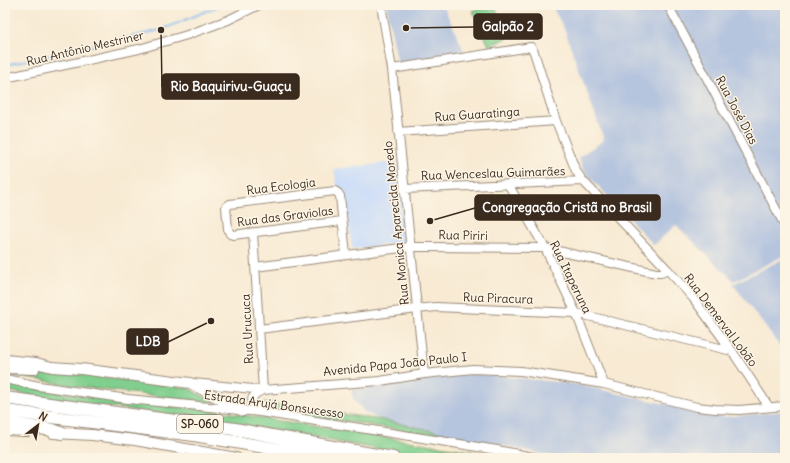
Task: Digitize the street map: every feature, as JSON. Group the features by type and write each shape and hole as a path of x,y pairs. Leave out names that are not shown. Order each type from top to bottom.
{"highway":[{"name":"SP-060","path":"5,398 235,429 393,458"},
{"name":"SP-060","path":"5,411 194,435 329,458"},
{"path":"5,423 53,430 61,433"}],"main road":[{"name":"Avenida Papa João Paulo I","path":"5,360 190,383"},
{"path":"5,368 23,369 52,367"},
{"path":"190,383 243,410"},
{"path":"5,430 92,435 135,440 236,458"}],"street":[{"name":"Rua Antônio Mestriner","path":"5,78 139,49 187,35 228,20 259,5"},
{"name":"Rua Monica Aparecida Moredo","path":"380,5 392,69 424,374"},
{"name":"Rua José Dias","path":"668,5 785,226"},
{"name":"Rua Demerval Lobão","path":"392,69 531,47 534,52 556,121 576,171 582,181 693,298 732,352 769,408"},
{"name":"Rua Guaratinga","path":"398,132 556,121"},
{"name":"Rua Wenceslau Guimarães","path":"404,189 582,181"},
{"name":"Rua Itaperuna","path":"508,184 544,248 576,313 604,384"},
{"name":"Rua Ecologia","path":"230,234 228,230 227,205 334,191 338,192 340,196 342,221"},
{"name":"Rua das Graviolas","path":"230,234 236,235 342,221"},
{"path":"342,221 346,255"},
{"name":"Rua Urucuca","path":"253,233 262,390"},
{"name":"Rua Piriri","path":"255,267 410,247 544,248 656,273 661,273 668,270"},
{"name":"Rua Piracura","path":"259,329 436,307 576,313 732,352"},
{"name":"Avenida Papa João Paulo I","path":"190,383 262,390 380,381 424,374 474,369 521,371 604,384 697,407 739,410 785,406"},
{"name":"Estrada Arujá Bonsucesso","path":"5,379 39,386 101,395 260,412 538,458"},
{"path":"260,412 254,406 252,398 255,393 262,390"}],"shaded area":[{"path":"386,5 443,5 464,51 398,64"},
{"path":"551,5 785,5 785,255 734,281 676,225 654,245 583,170 579,157 604,140 564,28"},
{"path":"396,162 398,168 406,242 352,249 344,190 337,187 334,169"},
{"path":"785,258 785,353 733,284"},
{"path":"472,373 575,384 724,417 785,411 785,458 561,458 382,420 366,413 354,400 351,390"}],"green space":[{"path":"486,5 494,5 509,37 489,46 473,11"},
{"path":"5,374 76,374 188,388 215,403 80,387"},
{"path":"5,384 116,401 218,411 507,458 429,458 213,420 51,400 5,390"},
{"path":"264,402 382,420 493,444 272,410 267,407"}],"waterway":[{"path":"5,65 161,30 221,5"}],"place":[{"name":"Galpão 2","path":"406,28"},
{"name":"Rio Baquirivu-Guaçu","path":"161,30"},
{"name":"Congregação Cristã no Brasil","path":"430,221"},
{"name":"LDB","path":"211,321"}]}
